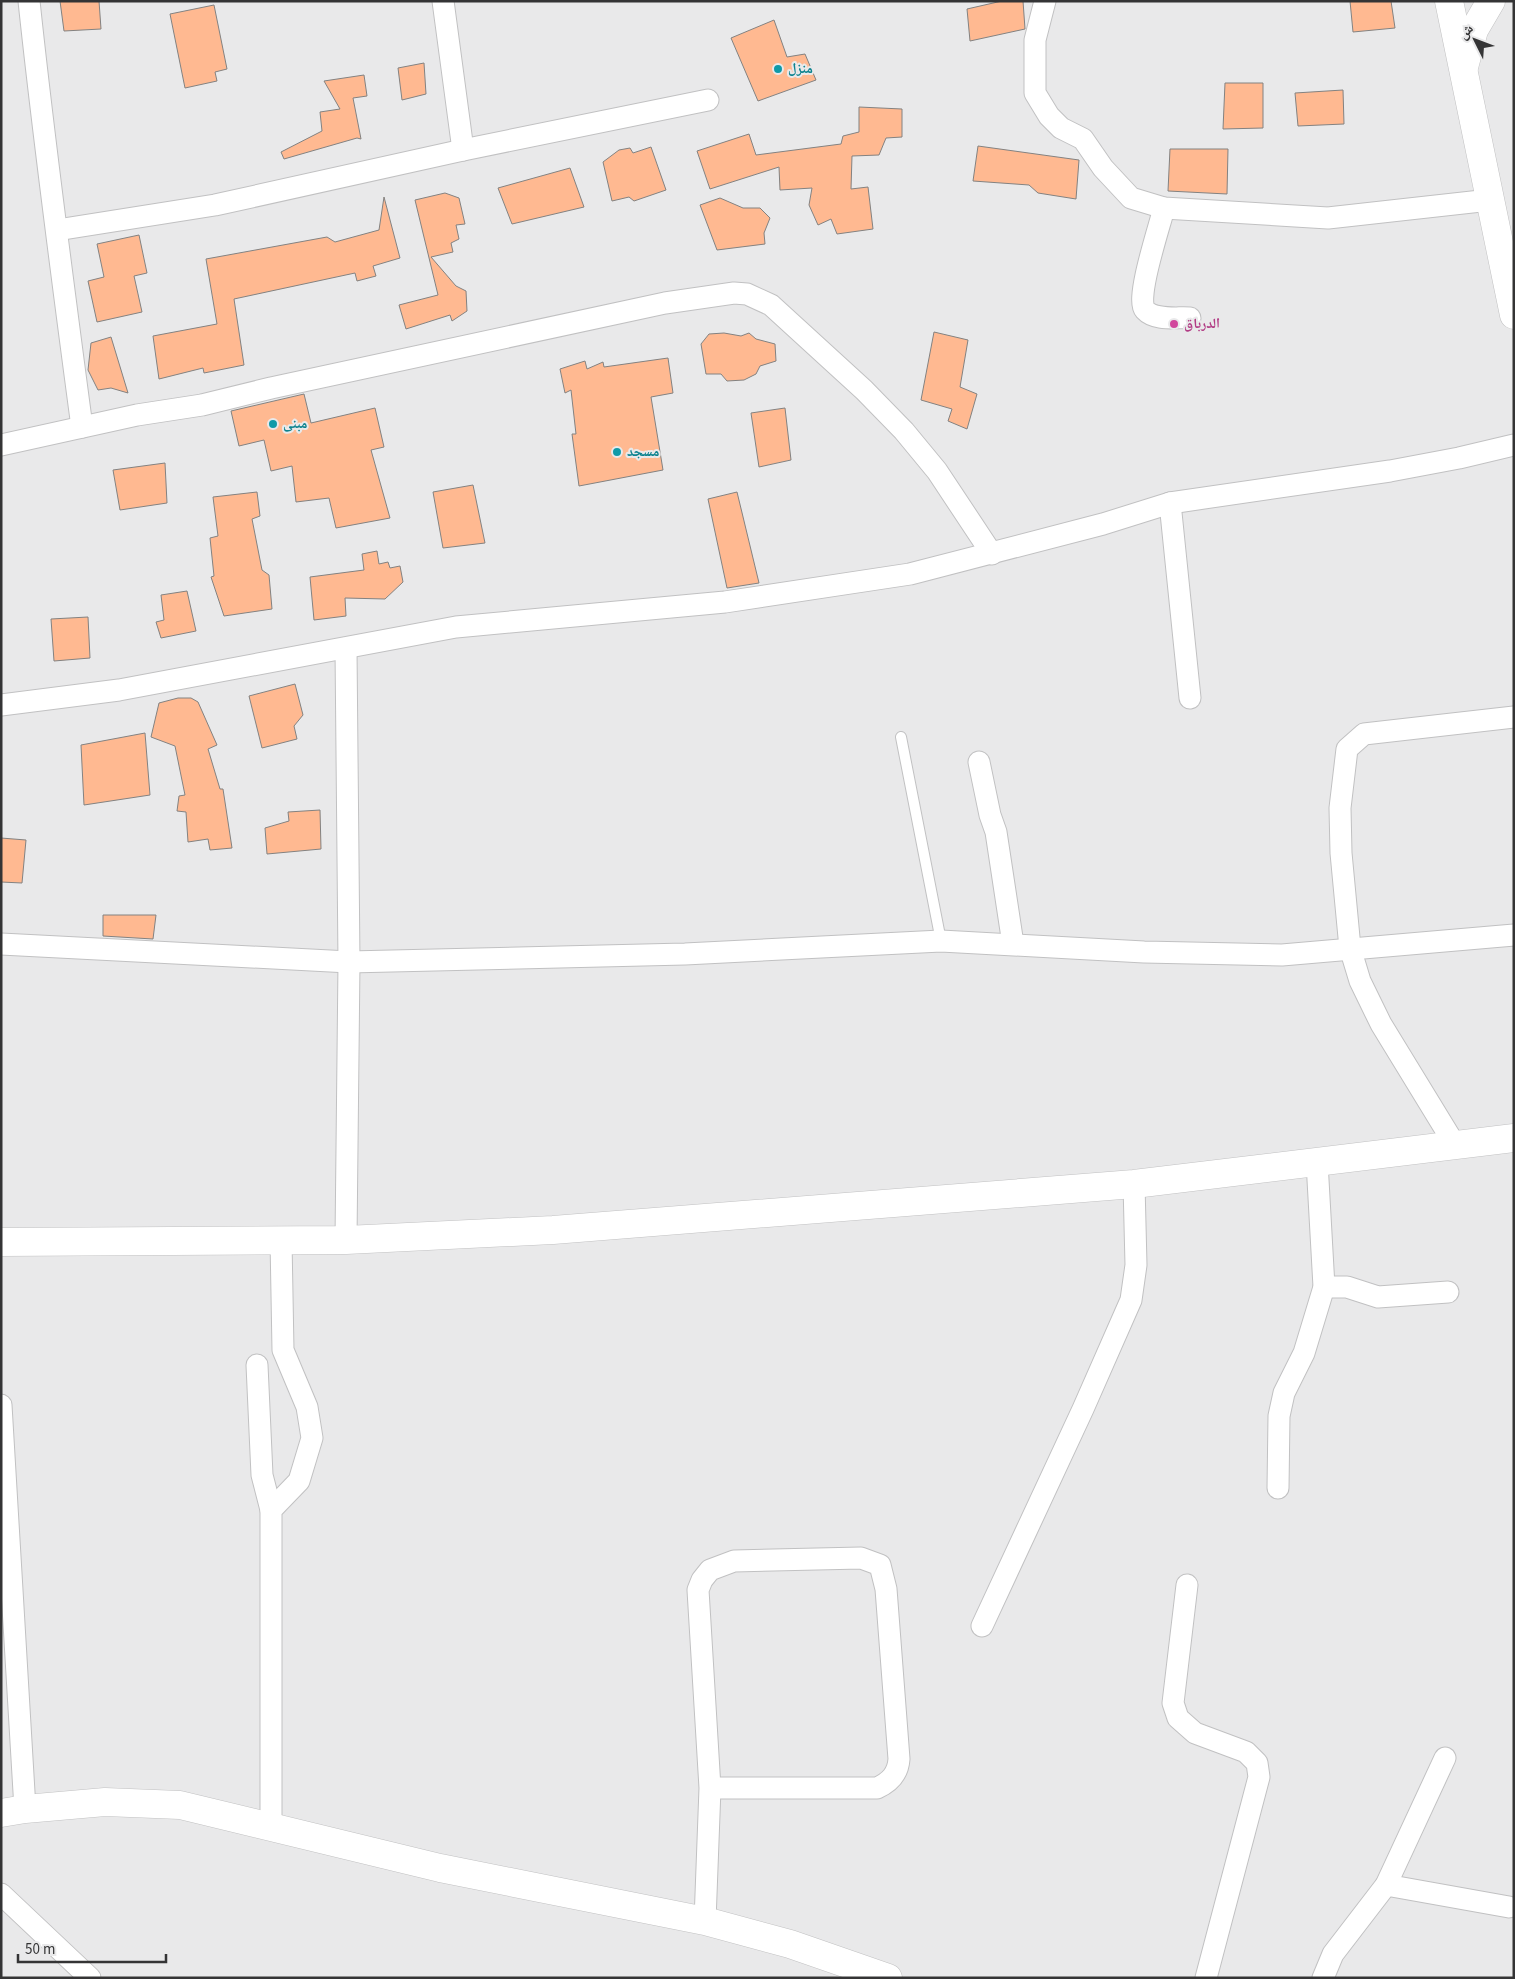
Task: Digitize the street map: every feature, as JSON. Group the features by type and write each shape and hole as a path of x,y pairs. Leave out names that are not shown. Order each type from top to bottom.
{"street":[{"path":"29,1 47,167 82,426"},
{"path":"443,1 463,150"},
{"path":"1045,1 1035,40 1035,93 1049,116 1061,128 1083,139 1103,168 1131,198 1164,208 1328,218 1490,200"},
{"path":"1448,1 1514,315"},
{"path":"1462,70 1474,30 1491,1"},
{"path":"57,230 215,205 463,150 708,100"},
{"path":"1164,208 1144,288 1142,304 1145,309 1157,316 1190,318"},
{"path":"1,445 137,415 202,405 271,388 665,303 734,293 747,294 771,305 864,390 904,431 938,471 992,554"},
{"path":"1,705 119,690 346,649 456,626 724,602 910,574 1103,524 1170,503 1390,471 1514,445"},
{"path":"1170,503 1190,698"},
{"path":"346,649 349,962 346,1240"},
{"path":"1455,1146 1381,1024 1360,981 1350,948 1341,853 1340,808 1347,749 1364,734 1514,717"},
{"path":"979,762 990,815 996,832 1013,944"},
{"path":"1,944 349,962 685,954 941,941 1144,952 1282,955 1514,935"},
{"path":"1,1242 346,1240 553,1230 1134,1184 1514,1138"},
{"path":"1278,1488 1279,1416 1284,1393 1304,1352 1324,1287 1317,1162"},
{"path":"982,1626 1083,1409 1131,1300 1136,1264 1134,1184"},
{"path":"270,1510 299,1481 312,1438 307,1407 283,1350 280,1240"},
{"path":"1324,1287 1347,1288 1378,1297 1448,1292"},
{"path":"257,1366 262,1476 270,1510 271,1826"},
{"path":"1,1405 13,1811 106,1802 180,1805 440,1868 706,1921 790,1944 888,1978"},
{"path":"706,1921 710,1788 698,1590 702,1580 710,1570 734,1562 861,1558 880,1565 886,1589 900,1759 899,1768 891,1780 877,1788 710,1788"},
{"path":"1187,1585 1173,1703 1178,1718 1195,1733 1246,1752 1257,1763 1259,1777 1206,1978"},
{"path":"1324,1978 1333,1954 1386,1885 1445,1758"},
{"path":"1386,1885 1509,1907"},
{"path":"1,1894 90,1978"}],"lane":[{"path":"901,737 941,941"}],"building":[{"path":"60,1 99,1 101,29 64,31"},
{"path":"1002,1 1023,1 1025,29 970,41 967,9"},
{"path":"1350,1 1391,1 1395,28 1353,32"},
{"path":"214,5 227,69 215,72 217,81 185,88 170,14"},
{"name":"منزل","path":"774,20 787,57 805,54 816,80 758,101 731,38"},
{"path":"424,63 426,94 402,100 398,68"},
{"path":"364,75 367,96 353,98 361,139 357,138 284,159 281,152 322,131 320,112 340,109 324,81"},
{"path":"1225,83 1263,83 1263,128 1223,129"},
{"path":"1343,90 1344,124 1298,126 1295,93"},
{"path":"859,107 902,109 902,137 886,138 879,155 852,156 851,189 868,187 873,229 837,234 831,219 818,225 809,205 812,188 780,190 779,167 710,189 697,151 749,134 756,155 841,144 843,136 859,132"},
{"path":"978,146 1079,160 1076,199 1038,193 1029,185 973,181"},
{"path":"651,147 666,190 634,201 629,197 612,201 603,162 619,150 630,148 633,153"},
{"path":"1170,149 1228,149 1227,194 1168,191"},
{"path":"570,168 584,207 512,224 498,188"},
{"path":"445,193 459,198 465,224 456,225 459,239 451,243 453,252 431,257 456,286 466,291 467,311 452,321 450,315 406,329 399,305 438,295 415,200"},
{"path":"384,197 400,258 373,266 376,276 357,281 355,273 234,299 244,365 204,373 203,368 159,379 153,336 217,324 206,259 327,237 335,242 379,230"},
{"path":"720,198 743,208 760,208 770,218 764,233 765,244 717,250 700,205"},
{"path":"139,235 147,273 134,276 142,312 97,322 88,281 104,277 97,244"},
{"path":"934,332 968,340 960,387 977,394 967,429 948,421 952,409 921,400"},
{"path":"724,333 741,336 749,333 756,339 775,344 776,361 760,366 756,374 744,380 727,381 721,374 706,374 701,344 709,334"},
{"path":"111,337 128,393 111,388 98,390 88,370 91,343"},
{"path":"668,358 673,393 651,397 663,470 579,486 572,434 576,434 571,390 565,393 560,369 585,361 587,369 603,362 604,367"},
{"path":"304,394 311,423 375,408 384,447 371,450 390,518 336,528 329,498 296,502 292,466 271,471 264,440 239,446 231,411"},
{"path":"785,408 791,460 759,467 751,413"},
{"path":"165,463 167,503 120,510 113,470"},
{"path":"473,485 485,543 443,548 433,492"},
{"path":"257,492 260,516 252,519 262,570 269,575 272,609 224,616 211,577 214,576 210,538 218,536 213,497"},
{"path":"737,492 759,583 727,588 708,499"},
{"path":"377,551 379,564 388,562 390,568 400,566 403,582 385,599 345,598 346,616 314,620 310,577 364,570 362,554"},
{"path":"187,591 196,631 161,638 156,622 164,620 161,595"},
{"path":"88,617 90,658 54,661 51,619"},
{"path":"295,684 303,715 294,726 297,739 262,748 249,696"},
{"path":"178,698 191,698 198,702 217,745 208,749 220,789 223,789 232,848 210,850 208,839 188,842 186,812 177,811 179,796 185,795 175,746 151,737 159,703"},
{"path":"145,733 150,795 84,805 81,745"},
{"path":"320,810 321,849 267,854 265,828 289,821 288,812"},
{"path":"1,838 26,840 22,883 1,882"},
{"path":"103,915 156,915 153,939 103,936"}],"place":[{"name":"منزل","path":"778,69"},
{"name":"الدرباق","path":"1174,324"},
{"name":"مبنى","path":"273,424"},
{"name":"مسجد","path":"617,452"}]}
